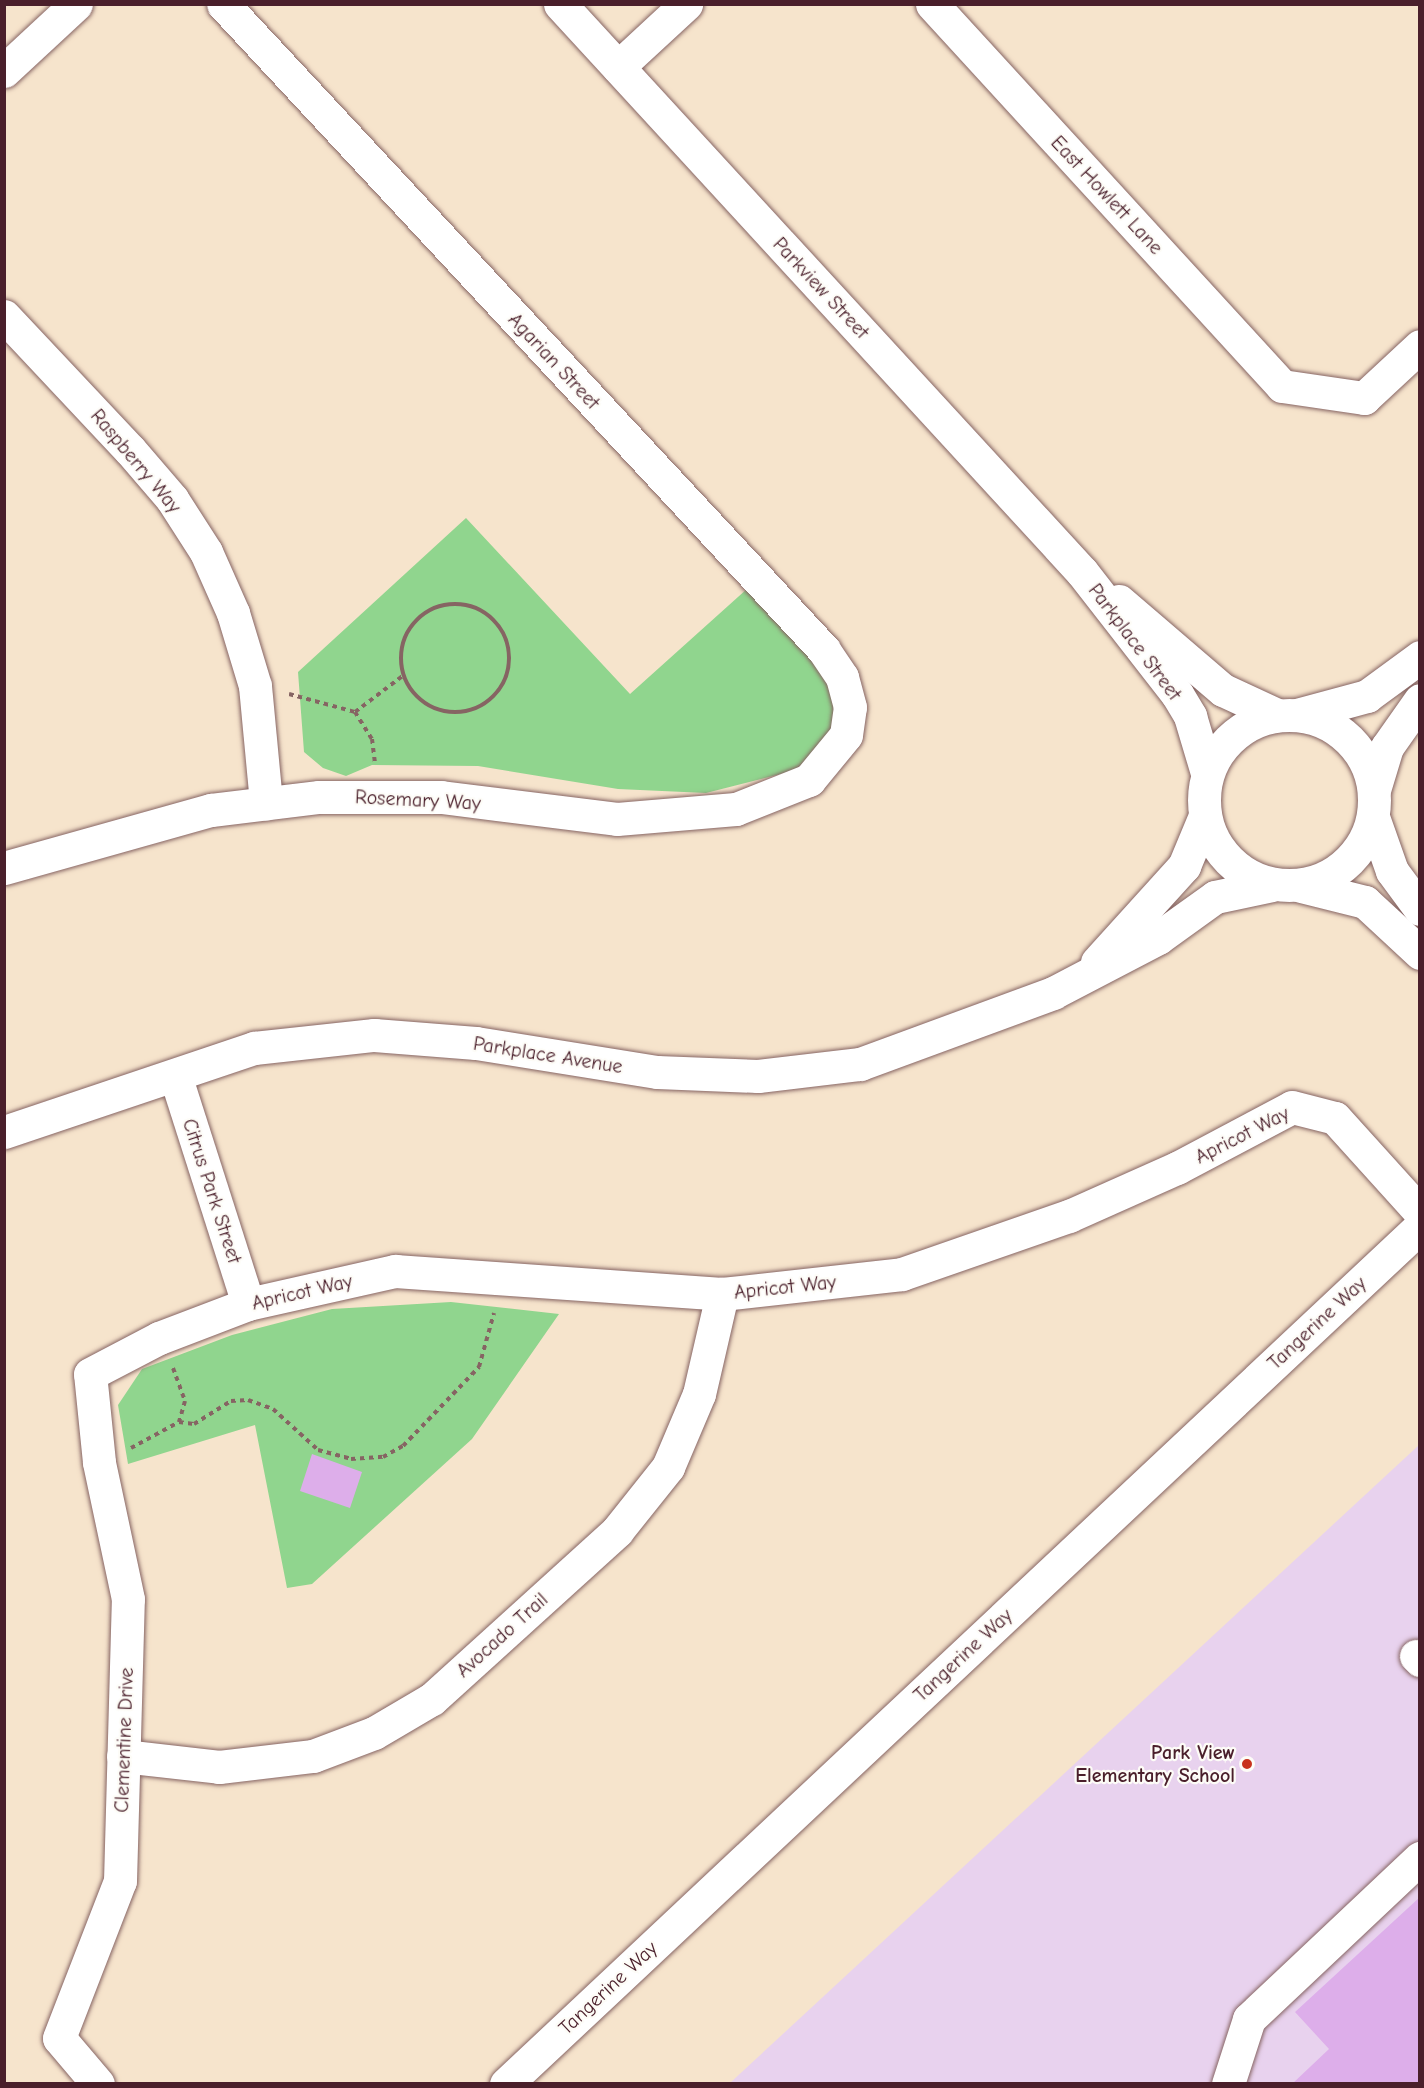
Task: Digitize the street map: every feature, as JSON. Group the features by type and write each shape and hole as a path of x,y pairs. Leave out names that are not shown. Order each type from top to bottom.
{"street":[{"path":"4,71 76,4"},
{"name":"Agarian Street","path":"223,4 824,650 843,677 850,707 846,735"},
{"name":"Parkview Street","path":"560,4 1082,572"},
{"path":"618,67 686,4"},
{"name":"East Howlett Lane","path":"932,4 1282,386 1364,398 1419,346"},
{"name":"Raspberry Way","path":"4,316 172,499 206,552 233,613 255,689 266,803"},
{"name":"Parkplace Street","path":"1082,572 1208,678 1287,715"},
{"name":"Parkplace Street","path":"1082,572 1177,694 1190,716 1207,772"},
{"path":"1419,657 1367,696 1287,715 1234,734 1207,772 1204,818 1228,861 1286,885 1365,902 1419,953"},
{"path":"1286,885 1347,863 1374,803 1387,747 1419,700"},
{"path":"1287,715 1319,720 1356,747 1392,871 1419,909"},
{"name":"Rosemary Way","path":"4,868 104,836 266,803 377,797 441,797 617,819 736,809 809,780 846,735"},
{"name":"Parkplace Avenue","path":"1088,973 1184,866 1204,818"},
{"name":"Parkplace Avenue","path":"4,1132 176,1078 254,1048 374,1035 476,1043 657,1072 758,1076 848,1066 998,1017 1158,938 1215,897 1286,885"},
{"name":"Citrus Park Street","path":"176,1078 248,1304"},
{"name":"Apricot Way","path":"90,1374 159,1338 248,1304 395,1271 722,1294 902,1274 1070,1216 1177,1168 1292,1107 1335,1118 1419,1212"},
{"name":"Tangerine Way","path":"506,2084 1419,1227"},
{"name":"Avocado Trail","path":"123,1756 219,1767 313,1756 374,1733 432,1699 617,1531 668,1467 699,1394 722,1294"},
{"name":"Clementine Drive","path":"90,1374 99,1462 128,1599 120,1881 58,2038 98,2084"},
{"path":"1228,2084 1249,2019 1419,1858"}],"path":[{"path":"449,604 485,613 507,642 505,679 495,694 465,711 432,707 417,697 404,675 402,650 407,633 432,609 449,604"},
{"path":"356,712 404,675"},
{"path":"255,689 316,698 356,712 372,739 377,797"},
{"path":"99,1462 179,1422 194,1424 231,1401 248,1400 273,1409 318,1450 351,1459 383,1456 403,1446 479,1367 501,1280"},
{"path":"159,1338 185,1401 179,1422"}],"shaded area":[{"name":"Park View Elementary School","path":"1419,1445 1419,2083 730,2083"}],"green space":[{"path":"466,518 630,694 748,588 827,678 841,704 836,728 796,770 706,793 618,789 478,766 372,765 346,776 323,768 304,752 298,672"},
{"path":"451,1302 559,1314 472,1439 312,1584 287,1588 255,1425 128,1464 118,1405 142,1369 232,1335 332,1309"}],"building":[{"path":"312,1454 362,1472 350,1508 300,1491"},
{"path":"1420,1897 1420,2084 1292,2084 1329,2049 1295,2012"}],"place":[{"name":"Park View Elementary School","path":"1247,1764"}]}
